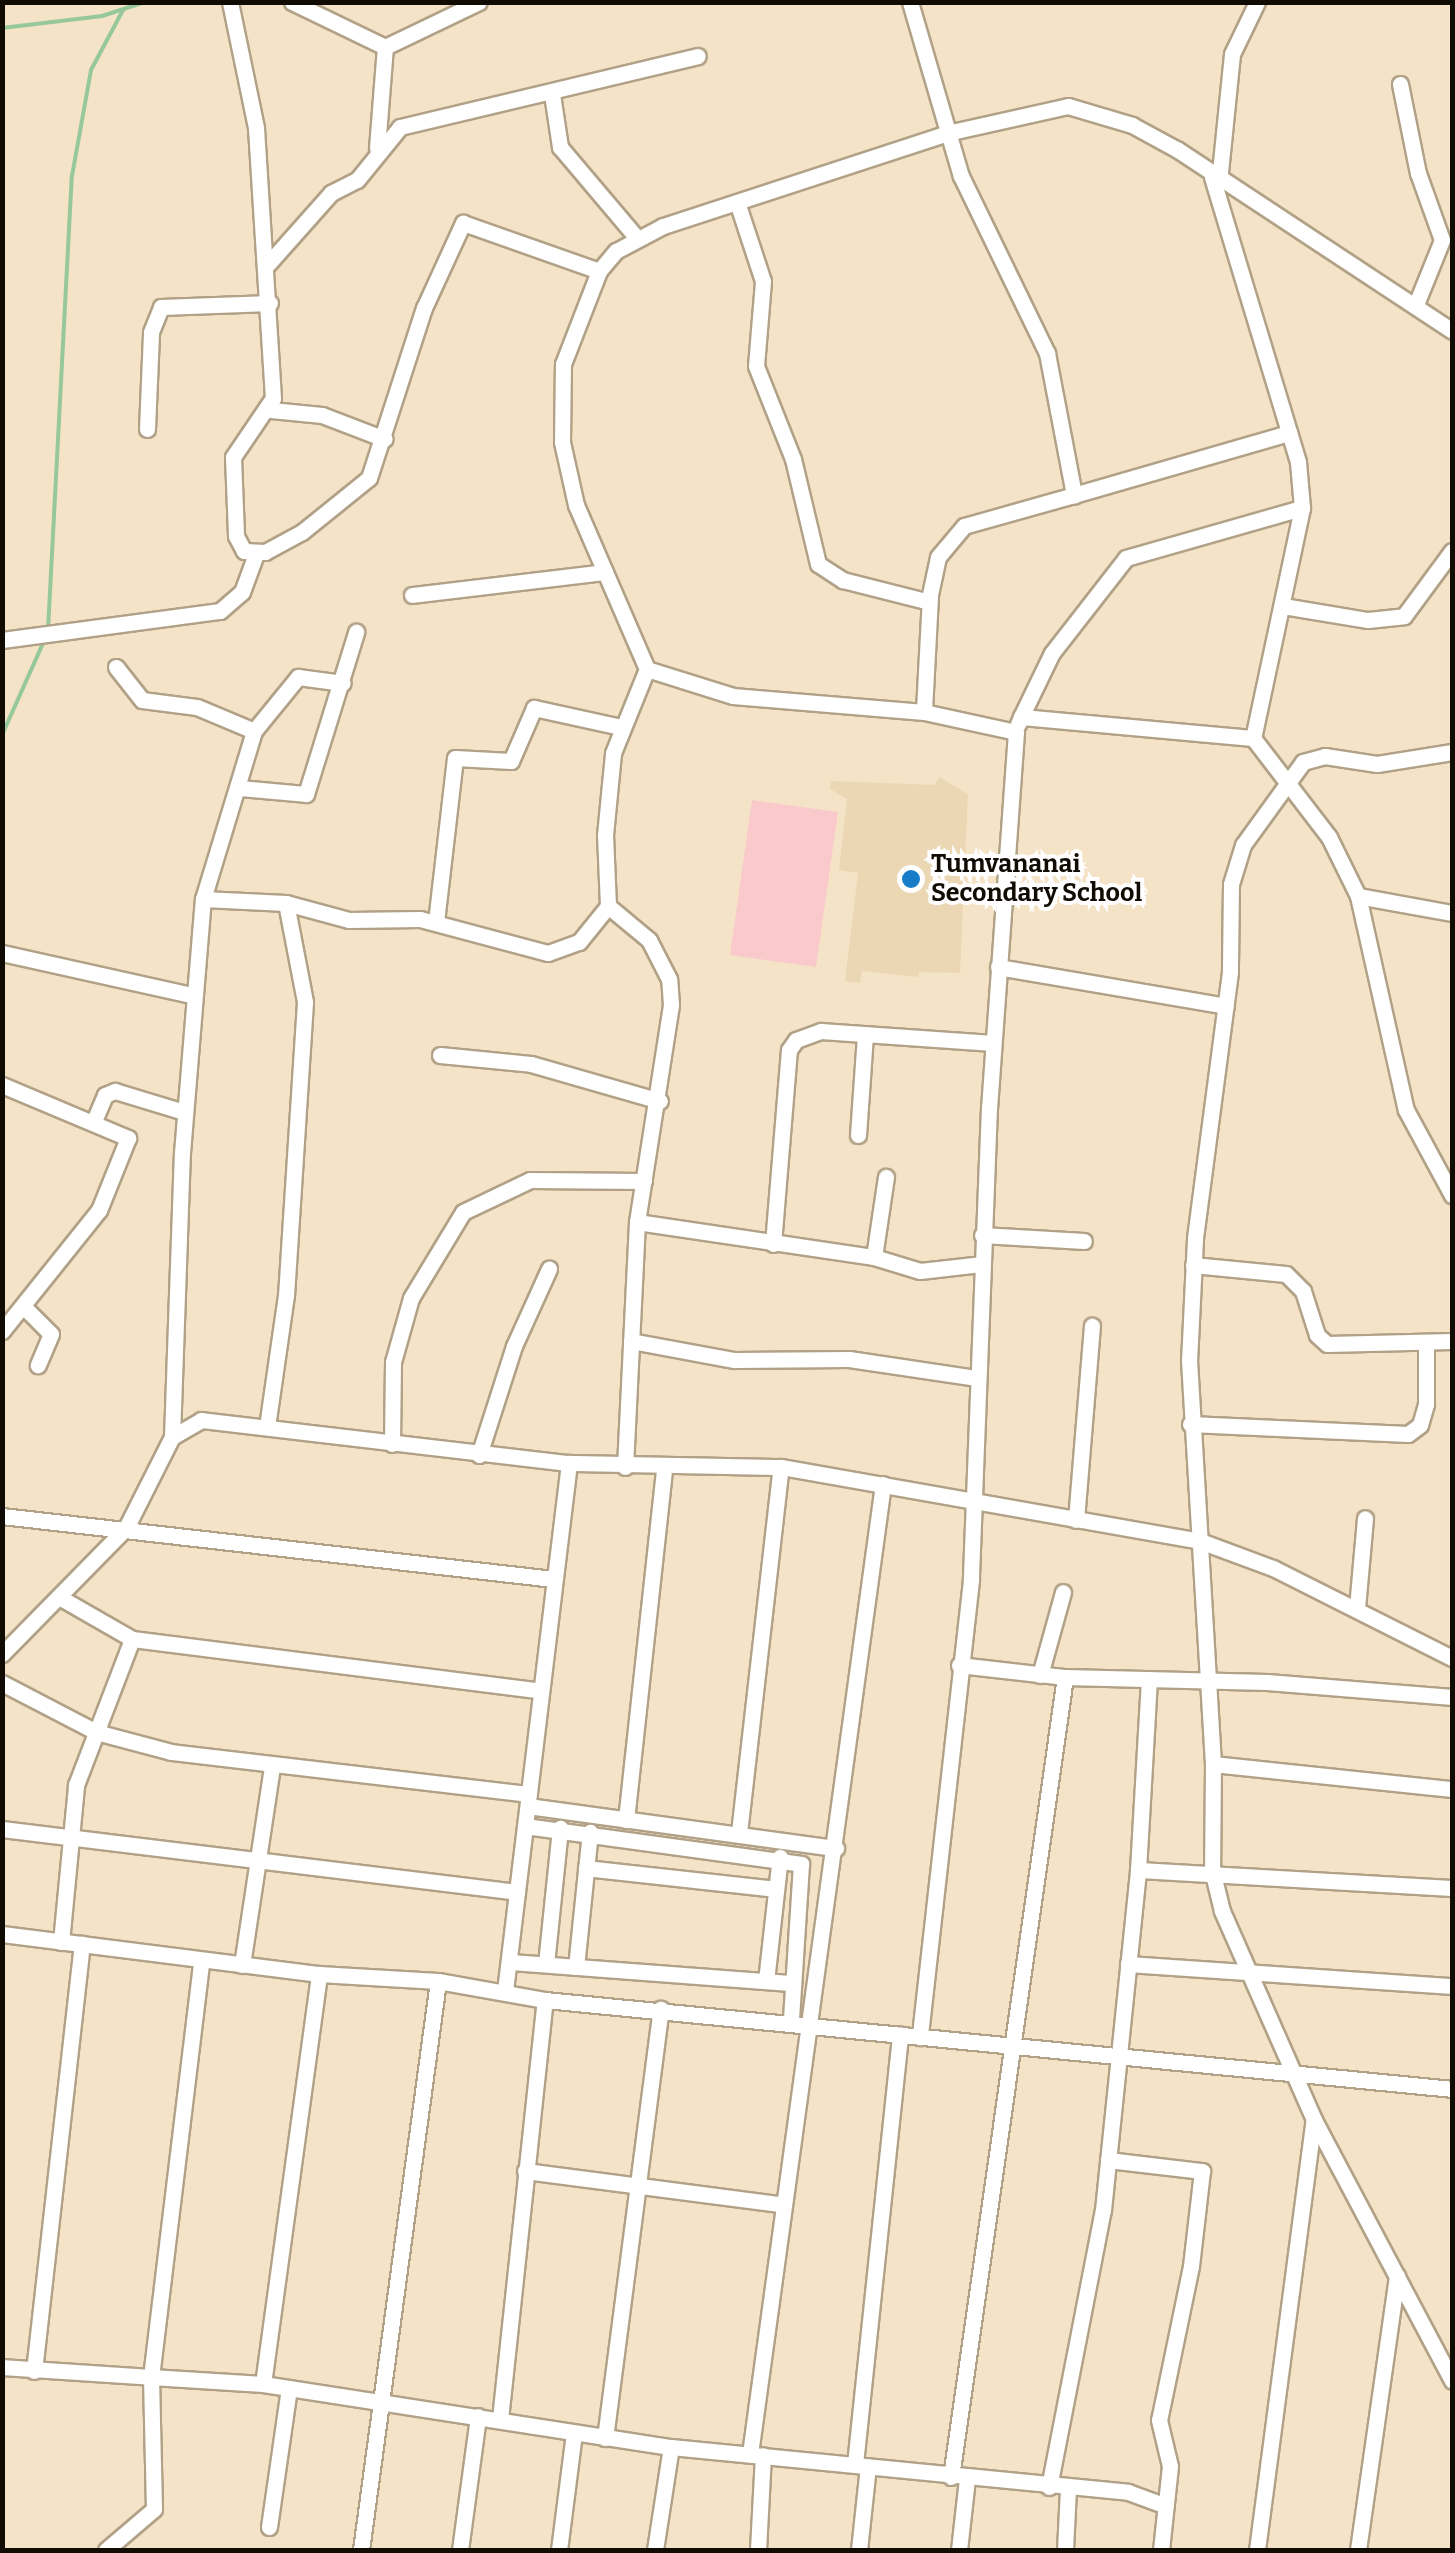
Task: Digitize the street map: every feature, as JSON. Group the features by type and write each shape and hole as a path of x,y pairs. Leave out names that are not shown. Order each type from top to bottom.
{"street":[{"path":"230,2 256,128 270,303 271,410 233,457 236,536 244,551 256,554"},
{"path":"292,2 385,47"},
{"path":"385,47 479,2"},
{"path":"910,2 961,176 1047,354 1074,495"},
{"path":"1253,738 1302,508 1290,433 1215,180 1232,54 1257,2"},
{"path":"377,152 385,47"},
{"path":"268,264 332,193 357,180 400,127 552,94 698,56"},
{"path":"1400,84 1418,173 1442,240 1417,302"},
{"path":"552,94 560,147 636,237"},
{"path":"203,899 286,903 349,920 402,916 558,952 579,942 608,906 606,800 621,727 647,670 565,472 560,396 572,332 600,271 636,237 948,133 1045,107 1090,109 1178,150 1215,180 1417,302 1452,331"},
{"path":"737,202 762,280 756,366 793,459 818,564 843,580 929,602"},
{"path":"2,640 220,612 242,592 256,554 350,498 369,478 385,439 424,308 463,223 600,271"},
{"path":"147,429 151,332 161,307 270,303"},
{"path":"271,410 322,416 385,439"},
{"path":"924,712 929,602 938,557 964,526 1290,433"},
{"path":"920,2036 960,1664 972,1502 993,1043 1018,724 1052,653 1126,558 1302,508"},
{"path":"1283,606 1368,620 1404,616 1452,551"},
{"path":"412,595 436,587 605,572"},
{"path":"239,788 306,794 344,684 356,632"},
{"path":"116,667 142,700 197,707 254,732"},
{"path":"647,670 734,696 1018,724 1253,738 1330,836 1358,896 1406,1110 1449,1192 1452,1206"},
{"path":"2,1654 126,1528 172,1437 184,1112 203,899 254,732 298,677 344,684"},
{"path":"436,922 455,758 511,761 534,708 621,727"},
{"path":"1452,752 1377,764 1314,758 1286,778 1236,865 1226,1006 1193,1264 1190,1424 1213,1764 1212,1870 1228,1929 1314,2120 1452,2381"},
{"path":"1358,896 1452,913"},
{"path":"267,1427 286,1294 305,1002 286,903"},
{"path":"608,906 648,940 669,979 671,1036 637,1222 624,1467"},
{"path":"2,953 192,995"},
{"path":"998,968 1226,1006"},
{"path":"773,1244 789,1050 803,1034 993,1043"},
{"path":"858,1134 865,1034"},
{"path":"440,1055 530,1064 660,1100"},
{"path":"2,1085 128,1136 100,1210 2,1332"},
{"path":"94,1121 105,1095 115,1090 184,1112"},
{"path":"874,1257 886,1177"},
{"path":"392,1444 398,1341 416,1288 456,1219 504,1188 530,1180 644,1180"},
{"path":"637,1222 874,1257 936,1272 981,1264"},
{"path":"982,1235 1084,1242"},
{"path":"1193,1264 1286,1274 1302,1291 1317,1335 1327,1344 1452,1341"},
{"path":"478,1455 514,1346 548,1269"},
{"path":"24,1307 51,1334 38,1365"},
{"path":"1076,1520 1092,1326"},
{"path":"631,1342 734,1360 850,1359 976,1378"},
{"path":"1190,1424 1408,1434 1420,1425 1426,1404 1426,1342"},
{"path":"172,1437 200,1420 570,1464 664,1468 781,1466 1200,1541 1357,1608 1452,1658"},
{"path":"505,1991 537,1690 570,1464"},
{"path":"739,1833 781,1466"},
{"path":"626,1820 664,1468"},
{"path":"758,2550 757,2455 780,2204 812,2022 883,1484"},
{"path":"2,1516 553,1579"},
{"path":"1357,1608 1365,1518"},
{"path":"1040,1675 1063,1592"},
{"path":"59,1597 132,1638 537,1690"},
{"path":"61,1942 76,1785 132,1638"},
{"path":"960,1664 1065,1677 1205,1679 1452,1697"},
{"path":"959,2550 959,2478 1065,1677"},
{"path":"1050,2486 1108,2160 1138,1870 1149,1679"},
{"path":"2,1684 96,1732 171,1752 528,1800 626,1820 836,1848"},
{"path":"1213,1764 1452,1789"},
{"path":"242,1965 272,1766"},
{"path":"525,1826 794,1859 803,1872 791,2020"},
{"path":"546,1964 560,1828"},
{"path":"2,1830 517,1892"},
{"path":"576,1967 590,1832"},
{"path":"766,1981 780,1857"},
{"path":"586,1868 776,1890"},
{"path":"1138,1870 1212,1870 1452,1888"},
{"path":"2,1934 320,1974 438,1981 545,2000 812,2022 1118,2059 1452,2088"},
{"path":"34,2371 82,1944"},
{"path":"106,2550 154,2509 151,2376 201,1961"},
{"path":"511,1962 792,1983"},
{"path":"1128,1964 1452,1986"},
{"path":"263,2384 320,1974"},
{"path":"361,2550 438,1981"},
{"path":"500,2419 545,2000"},
{"path":"605,2438 642,2187 661,2009"},
{"path":"859,2550 862,2465 900,2034"},
{"path":"1258,2550 1314,2120"},
{"path":"1108,2160 1202,2170 1191,2266 1159,2420 1170,2466 1161,2550"},
{"path":"525,2171 780,2204"},
{"path":"1358,2550 1397,2276"},
{"path":"2,2367 263,2384 672,2447 1136,2493 1166,2506"},
{"path":"269,2527 290,2389"},
{"path":"460,2550 478,2416"},
{"path":"559,2550 574,2433"},
{"path":"656,2550 672,2447"},
{"path":"1065,2550 1068,2488"}],"shaded area":[{"name":"Tumvananai Secondary School","path":"939,777 968,794 960,973 919,972 918,977 862,971 860,983 845,981 858,873 839,870 847,799 830,789 831,781 935,785"},
{"path":"752,800 838,812 816,967 730,955"}],"waterway":[{"path":"2,28 102,16 145,2"},
{"path":"48,630 72,176 91,70 123,10"},
{"path":"2,735 45,639"}],"place":[{"name":"Tumvananai Secondary School","path":"911,879"}]}
